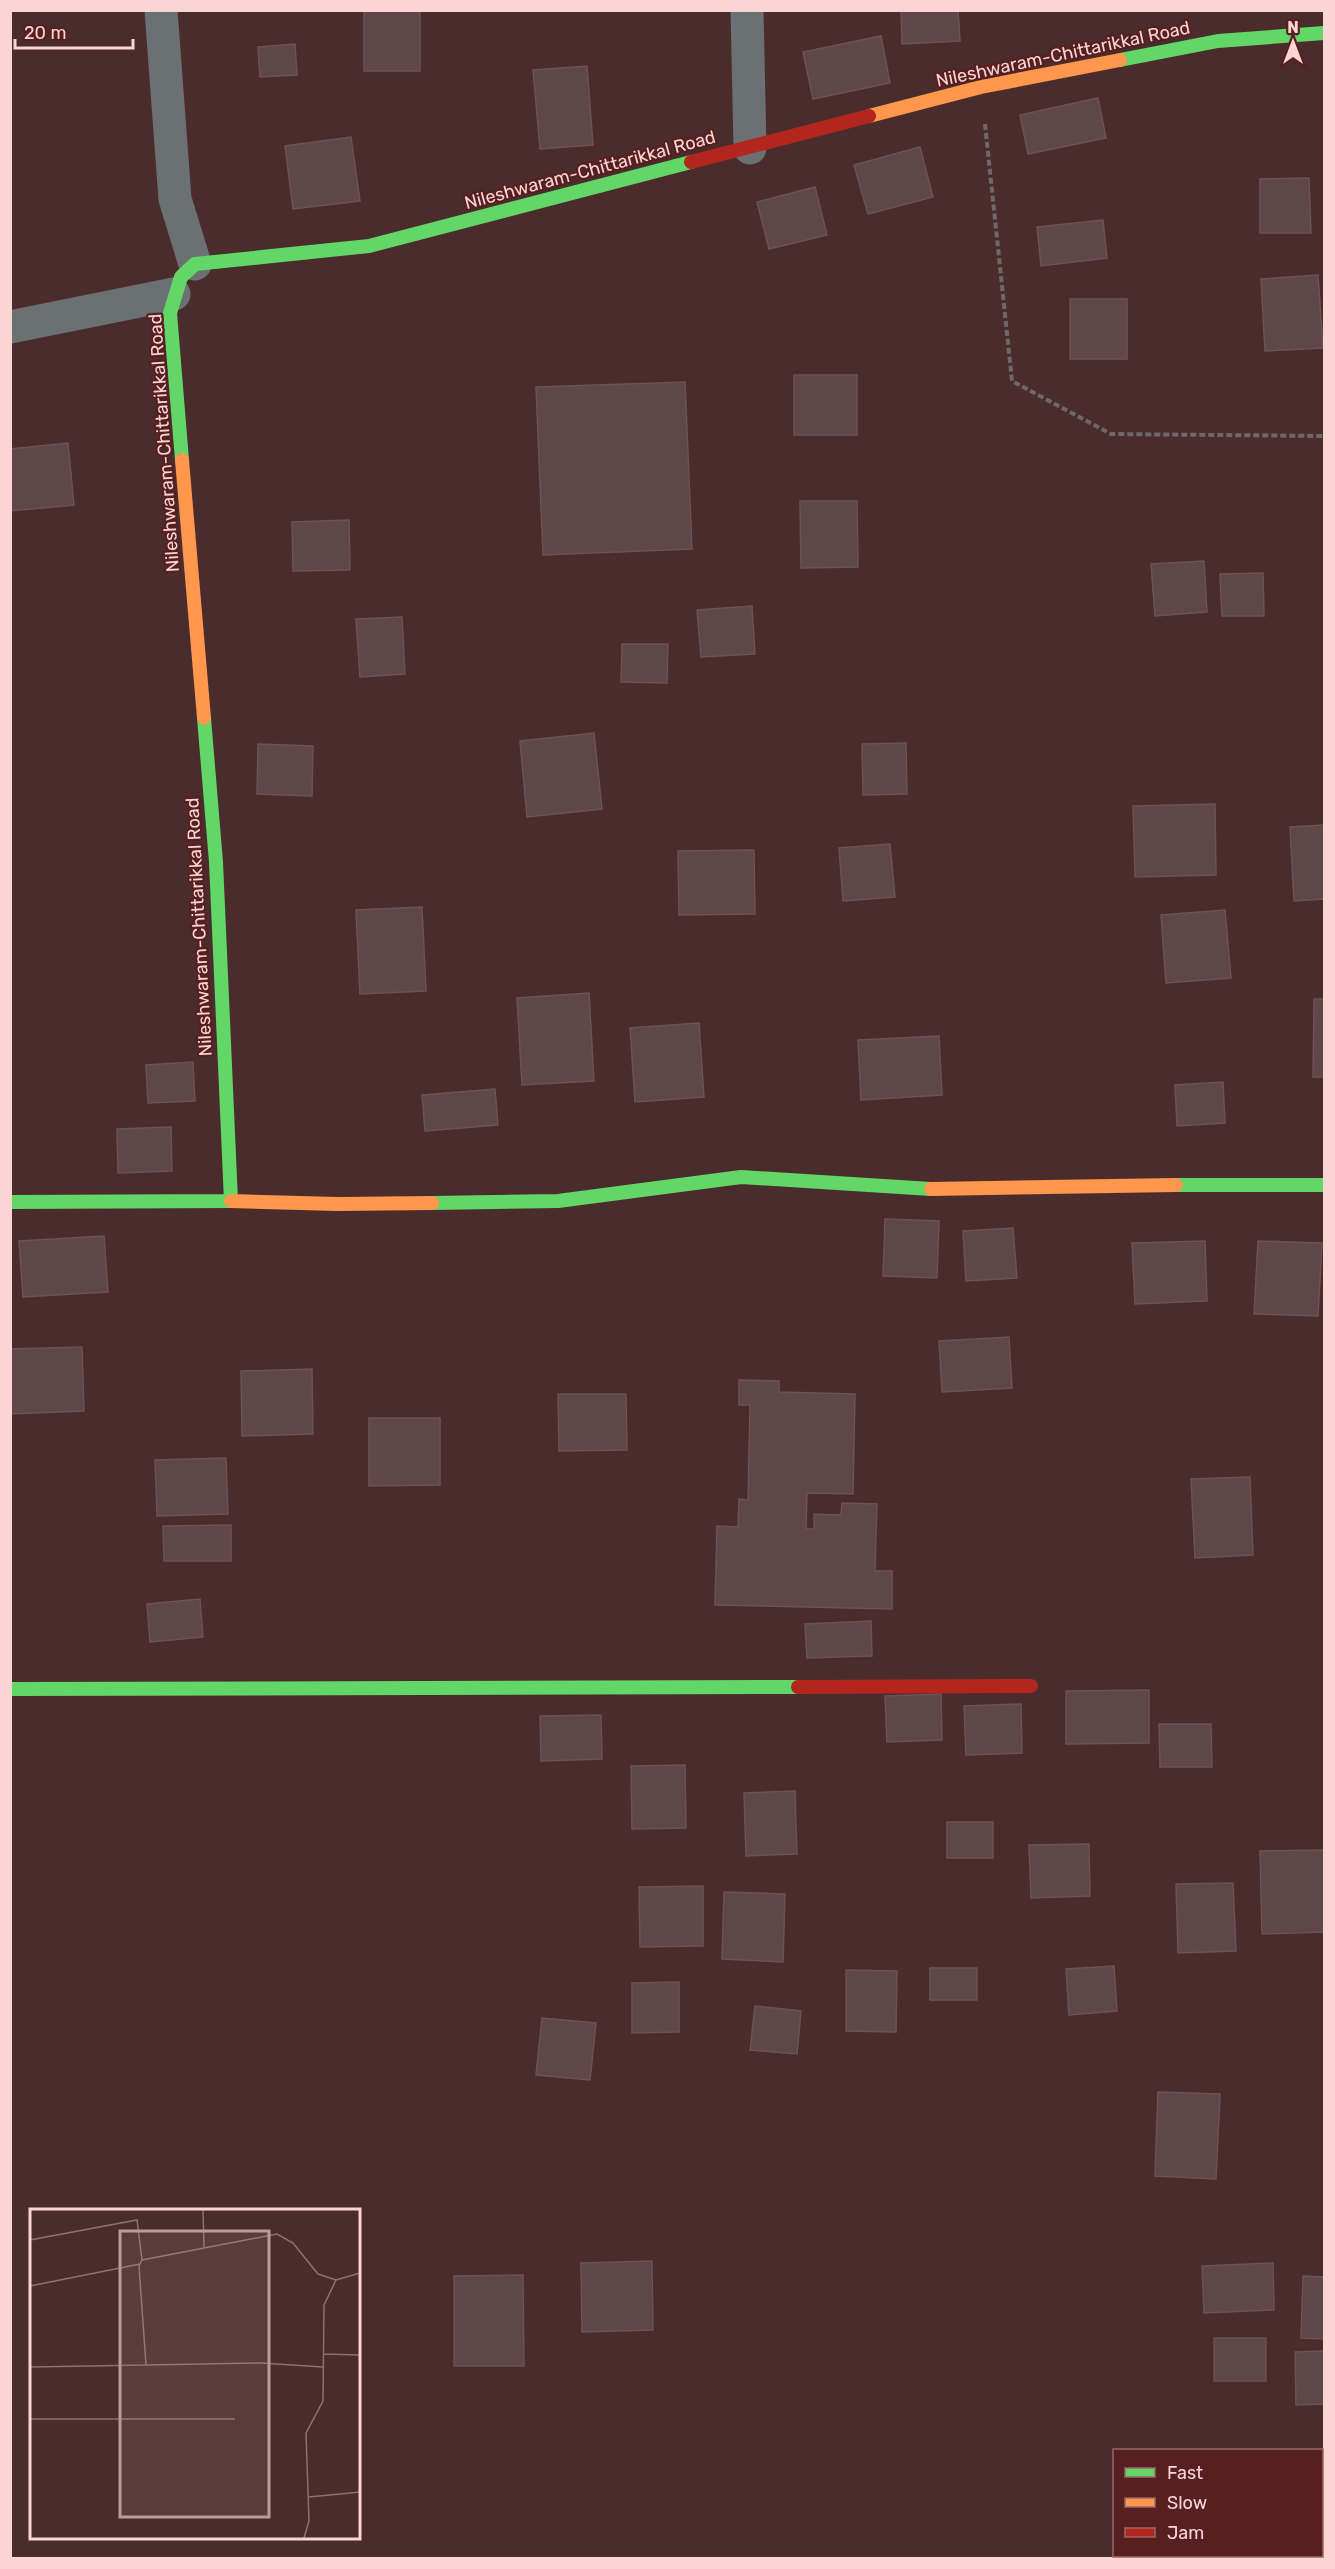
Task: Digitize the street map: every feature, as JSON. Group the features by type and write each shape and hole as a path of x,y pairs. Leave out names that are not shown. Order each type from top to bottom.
{"main road":[{"name":"Nileshwaram-Chittarikkal Road","path":"231,1201 216,862 170,313 181,277 195,264 369,246 981,87 1218,41 1324,33"},
{"path":"10,1202 231,1201 337,1204 558,1202 741,1177 946,1190 1266,1183 1324,1185"},
{"path":"10,1689 1031,1686"}],"street":[{"path":"161,10 175,199 195,264"},
{"path":"747,10 750,147"},
{"path":"10,327 174,294"}],"path":[{"path":"981,87 1012,381 1111,434 1324,436"}],"building":[{"path":"364,10 420,10 420,71 364,71"},
{"path":"901,10 958,10 960,41 902,44"},
{"path":"881,36 890,83 813,99 803,52"},
{"path":"295,44 297,75 260,77 258,47"},
{"path":"587,66 593,145 540,149 533,70"},
{"path":"1098,98 1106,138 1028,154 1020,115"},
{"path":"351,137 360,201 293,209 285,146"},
{"path":"920,147 933,197 868,214 854,165"},
{"path":"1309,178 1311,233 1260,233 1260,179"},
{"path":"815,187 827,235 769,249 757,202"},
{"path":"1103,220 1107,258 1041,266 1037,227"},
{"path":"1318,275 1323,348 1265,351 1261,279"},
{"path":"1070,299 1127,299 1127,359 1070,359"},
{"path":"794,375 857,375 857,435 794,435"},
{"path":"685,382 692,549 543,555 536,387"},
{"path":"68,443 74,505 10,511 10,449"},
{"path":"800,501 857,501 858,567 801,568"},
{"path":"349,520 350,570 293,571 292,522"},
{"path":"1204,561 1207,612 1155,616 1151,564"},
{"path":"1263,573 1264,616 1222,616 1220,574"},
{"path":"752,606 755,654 701,657 697,610"},
{"path":"402,617 405,674 360,677 356,619"},
{"path":"622,644 668,644 667,683 621,682"},
{"path":"594,733 602,809 527,817 520,741"},
{"path":"906,743 907,794 863,795 862,744"},
{"path":"258,744 313,746 312,796 257,794"},
{"path":"1215,804 1216,875 1135,877 1133,806"},
{"path":"1324,825 1324,899 1294,901 1290,827"},
{"path":"890,844 895,897 843,901 839,848"},
{"path":"754,850 755,914 679,915 678,851"},
{"path":"422,907 426,991 360,994 356,910"},
{"path":"1225,910 1231,978 1166,983 1161,915"},
{"path":"589,993 594,1081 522,1085 517,998"},
{"path":"1314,999 1324,999 1324,1077 1313,1077"},
{"path":"699,1023 704,1097 635,1102 630,1028"},
{"path":"939,1036 942,1095 861,1100 858,1040"},
{"path":"193,1062 195,1101 148,1103 146,1065"},
{"path":"1223,1082 1225,1123 1177,1126 1175,1085"},
{"path":"495,1089 498,1125 425,1131 422,1095"},
{"path":"171,1127 172,1171 118,1173 117,1129"},
{"path":"885,1219 939,1221 937,1278 883,1276"},
{"path":"1013,1228 1017,1278 966,1281 963,1231"},
{"path":"104,1236 108,1292 23,1297 19,1241"},
{"path":"1205,1241 1207,1301 1135,1304 1132,1243"},
{"path":"1258,1241 1322,1243 1318,1316 1254,1314"},
{"path":"1009,1337 1012,1388 942,1392 939,1341"},
{"path":"82,1347 84,1411 10,1414 10,1349"},
{"path":"312,1369 313,1434 242,1436 241,1371"},
{"path":"739,1380 779,1381 779,1392 855,1394 853,1494 807,1493 806,1529 814,1529 814,1514 841,1515 842,1503 877,1504 875,1571 892,1571 892,1609 715,1605 717,1526 738,1527 739,1499 748,1500 750,1405 739,1405"},
{"path":"558,1394 626,1394 627,1450 559,1451"},
{"path":"369,1418 440,1418 440,1485 369,1486"},
{"path":"226,1458 228,1514 157,1516 155,1460"},
{"path":"1250,1477 1253,1555 1195,1558 1191,1479"},
{"path":"231,1525 231,1561 164,1561 163,1526"},
{"path":"200,1599 203,1637 150,1642 147,1604"},
{"path":"871,1621 872,1656 807,1658 805,1624"},
{"path":"1149,1690 1149,1743 1066,1744 1066,1691"},
{"path":"941,1694 942,1740 887,1742 885,1696"},
{"path":"1021,1704 1022,1753 966,1755 964,1706"},
{"path":"601,1715 602,1759 541,1761 540,1716"},
{"path":"1159,1724 1211,1724 1212,1767 1160,1767"},
{"path":"685,1765 686,1828 632,1829 631,1766"},
{"path":"795,1791 797,1854 746,1856 744,1793"},
{"path":"947,1822 993,1822 993,1858 947,1858"},
{"path":"1089,1844 1090,1896 1031,1898 1029,1845"},
{"path":"1324,1850 1324,1932 1262,1934 1260,1851"},
{"path":"1233,1883 1236,1951 1178,1953 1176,1884"},
{"path":"703,1886 703,1946 640,1947 639,1887"},
{"path":"724,1892 785,1894 783,1962 722,1959"},
{"path":"1114,1966 1117,2011 1069,2015 1066,1969"},
{"path":"930,1968 977,1968 977,2000 930,2000"},
{"path":"846,1970 897,1971 896,2032 846,2031"},
{"path":"679,1982 679,2032 632,2033 632,1983"},
{"path":"755,2006 801,2011 797,2054 750,2050"},
{"path":"542,2018 596,2023 590,2080 536,2075"},
{"path":"1158,2092 1220,2094 1216,2179 1155,2176"},
{"path":"652,2261 653,2330 582,2332 581,2263"},
{"path":"1273,2263 1274,2310 1204,2313 1202,2266"},
{"path":"523,2275 524,2366 454,2366 454,2276"},
{"path":"1303,2276 1324,2277 1324,2339 1301,2338"},
{"path":"1214,2338 1266,2338 1266,2381 1214,2381"},
{"path":"1324,2351 1324,2404 1296,2405 1295,2352"}],"traffic: fast":[{"path":"1120,60 1218,41 1324,33"},
{"path":"182,460 170,313 181,277 195,264 369,246 691,162"},
{"path":"10,1202 231,1201 216,862 204,718"},
{"path":"432,1203 558,1201 741,1177 931,1189"},
{"path":"1176,1185 1324,1185"},
{"path":"10,1689 798,1687"}],"traffic: slow":[{"path":"869,116 981,87 1120,60"},
{"path":"182,460 204,718"},
{"path":"931,1189 1176,1185"},
{"path":"231,1201 337,1204 432,1203"}],"traffic: jam":[{"path":"691,162 869,116"},
{"path":"798,1687 1031,1686"}]}
